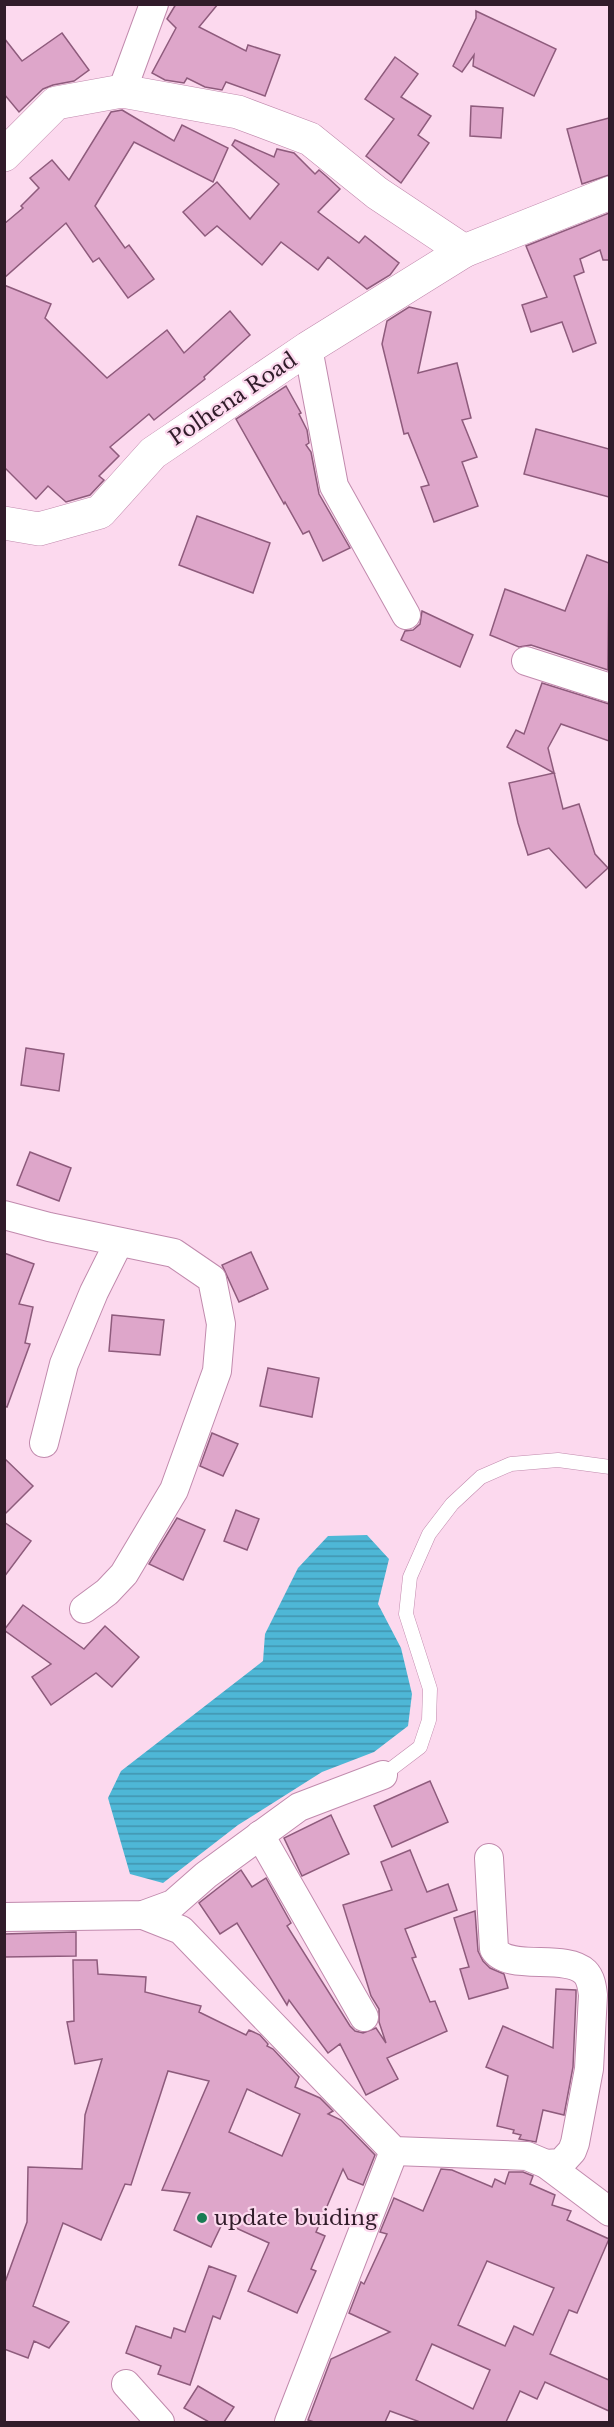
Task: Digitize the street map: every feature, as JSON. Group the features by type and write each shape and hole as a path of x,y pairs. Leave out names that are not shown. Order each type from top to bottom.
{"street":[{"path":"122,91 154,4"},
{"path":"4,155 56,103 122,91 238,112 310,139 377,193 464,251"},
{"name":"Polhena Road","path":"4,523 39,529 100,512 153,453 308,348 464,251 609,193"},
{"path":"308,348 334,486 406,615"},
{"path":"526,661 609,688"},
{"path":"4,1215 49,1227 174,1253 212,1279 221,1324 217,1371 174,1490 124,1574 107,1592 84,1609"},
{"path":"44,1443 64,1364 94,1292 119,1242"},
{"path":"4,1917 143,1915 173,1904 206,1875 299,1807 382,1775"},
{"path":"261,1835 364,2017"},
{"path":"489,1858 494,1948 497,1953 509,1958 577,1968 587,1975 591,1983 593,1995 589,2069 575,2143 572,2151 561,2163 546,2164"},
{"path":"143,1915 181,1930 394,2151 527,2156 546,2164 609,2212"},
{"path":"289,2422 394,2151"},
{"path":"126,2384 160,2422"}],"lane":[{"path":"382,1775 420,1747 429,1720 430,1689 406,1614 410,1577 429,1534 452,1504 481,1477 511,1464 558,1460 609,1467"}],"water":[{"path":"367,1535 389,1559 378,1604 401,1648 412,1694 408,1726 374,1752 322,1772 238,1825 163,1883 130,1874 108,1798 121,1771 263,1661 265,1634 298,1568 328,1536"}],"building":[{"path":"176,4 218,4 199,27 246,51 248,45 280,55 265,96 226,82 222,90 205,87 187,78 184,83 165,80 152,73 176,28 167,19"},
{"path":"476,11 556,49 534,96 473,66 474,55 462,72 453,66 476,18"},
{"path":"62,33 89,70 74,81 43,89 19,112 4,94 4,38 22,61"},
{"path":"395,57 418,74 401,97 431,116 418,135 429,143 401,183 366,156 394,119 365,99"},
{"path":"471,106 503,108 501,138 470,136"},
{"path":"122,110 174,141 182,125 228,148 213,182 134,142 95,206 125,248 129,245 154,279 128,298 99,258 93,262 66,223 4,278 4,224 23,208 21,206 39,188 30,178 52,160 69,180 111,112"},
{"path":"609,118 609,175 582,184 567,129"},
{"path":"235,140 274,157 277,149 294,153 315,174 319,170 326,176 340,189 318,212 359,243 365,236 399,263 390,275 367,289 328,257 318,270 281,242 262,265 217,226 205,236 183,212 217,182 250,219 279,184 232,145"},
{"path":"609,213 609,260 603,260 600,250 580,259 584,272 574,276 596,343 573,352 562,322 531,332 522,305 547,297 526,246"},
{"path":"4,285 51,304 45,318 107,378 167,330 184,353 230,311 250,335 204,377 205,379 154,420 149,414 110,447 119,456 99,476 104,480 90,495 66,502 48,486 36,499 4,467"},
{"path":"409,307 431,312 418,373 457,363 471,418 462,420 477,457 462,462 478,506 434,522 421,487 429,485 408,433 404,434 382,344 387,321"},
{"path":"286,386 301,413 299,414 307,430 309,443 306,445 311,452 319,494 350,548 323,561 309,531 303,534 236,419"},
{"path":"536,429 609,449 609,497 524,474"},
{"path":"197,516 270,543 253,593 179,565"},
{"path":"587,555 609,563 608,670 531,645 519,647 490,635 505,589 565,611"},
{"path":"422,611 473,635 460,667 401,640 405,631 413,630 420,624"},
{"path":"542,683 609,704 609,741 561,724 548,748 563,809 579,804 595,854 608,868 586,888 549,848 528,855 509,783 554,773 507,747 516,730 524,734"},
{"path":"26,1048 64,1054 59,1091 21,1085"},
{"path":"30,1152 71,1168 59,1201 17,1185"},
{"path":"251,1252 268,1289 239,1302 222,1265"},
{"path":"4,1253 34,1264 19,1304 33,1307 25,1343 30,1344 7,1407 4,1406"},
{"path":"112,1315 164,1320 160,1355 109,1351"},
{"path":"268,1368 319,1378 312,1417 260,1406"},
{"path":"212,1433 238,1444 223,1476 200,1466"},
{"path":"4,1458 33,1486 4,1515"},
{"path":"236,1510 259,1519 247,1550 224,1541"},
{"path":"177,1518 205,1530 183,1580 149,1564"},
{"path":"4,1522 31,1541 4,1577"},
{"path":"23,1605 84,1649 105,1626 139,1657 112,1687 96,1673 51,1705 32,1677 51,1664 4,1630"},
{"path":"430,1781 448,1822 392,1847 374,1806"},
{"path":"331,1815 349,1854 302,1876 284,1838"},
{"path":"410,1850 427,1892 448,1884 457,1910 405,1929 416,1957 412,1958 430,2002 435,2001 447,2031 387,2058 398,2079 366,2095 340,2044 328,2053 289,2000 287,2005 237,1923 220,1934 199,1903 241,1870 252,1887 266,1878 291,1923 287,1926 350,2026 355,2031 363,2033 376,2028 386,2043 379,2022 379,2009 371,1996 343,1905 392,1890 381,1862"},
{"path":"475,1911 478,1951 490,1968 504,1974 508,1988 469,1999 460,1969 469,1967 454,1918"},
{"path":"76,1932 76,1956 4,1957 4,1934"},
{"path":"73,1960 97,1960 98,1974 146,1977 145,1992 201,2006 199,2012 246,2035 249,2030 260,2035 268,2044 267,2046 273,2049 299,2077 295,2087 320,2098 333,2111 328,2114 341,2120 375,2155 363,2185 348,2179 343,2169 316,2232 325,2236 311,2269 316,2271 297,2313 248,2291 269,2243 223,2222 211,2247 174,2230 190,2193 162,2190 209,2081 168,2071 131,2185 125,2184 101,2240 63,2223 33,2306 69,2322 49,2348 34,2341 28,2358 4,2349 4,2285 27,2222 28,2167 82,2169 85,2115 102,2059 75,2064 67,2022 74,2021","holes":["247,2089 300,2114 282,2156 229,2132"]},
{"path":"556,1989 576,1990 573,2067 564,2115 543,2110 536,2142 519,2139 521,2135 513,2133 514,2130 497,2126 508,2076 486,2067 503,2026 553,2048"},
{"path":"441,2169 452,2170 492,2187 495,2179 505,2184 509,2172 523,2172 533,2176 530,2184 555,2195 552,2205 571,2211 567,2220 609,2239 577,2313 569,2310 550,2354 609,2380 609,2411 545,2382 537,2399 520,2391 506,2422 420,2422 390,2411 385,2422 314,2422 308,2420 331,2359 390,2332 349,2313 361,2282 364,2284 387,2234 380,2232 394,2198 423,2211","holes":["487,2261 554,2288 533,2335 514,2326 505,2346 458,2325","432,2344 490,2370 473,2409 416,2380"]},
{"path":"209,2266 236,2276 220,2319 213,2316 190,2385 158,2374 161,2366 126,2353 136,2326 171,2338 174,2328 185,2332"},
{"path":"198,2386 234,2407 224,2422 209,2422 184,2408"}],"place":[{"name":"update buiding","path":"202,2218"}]}
